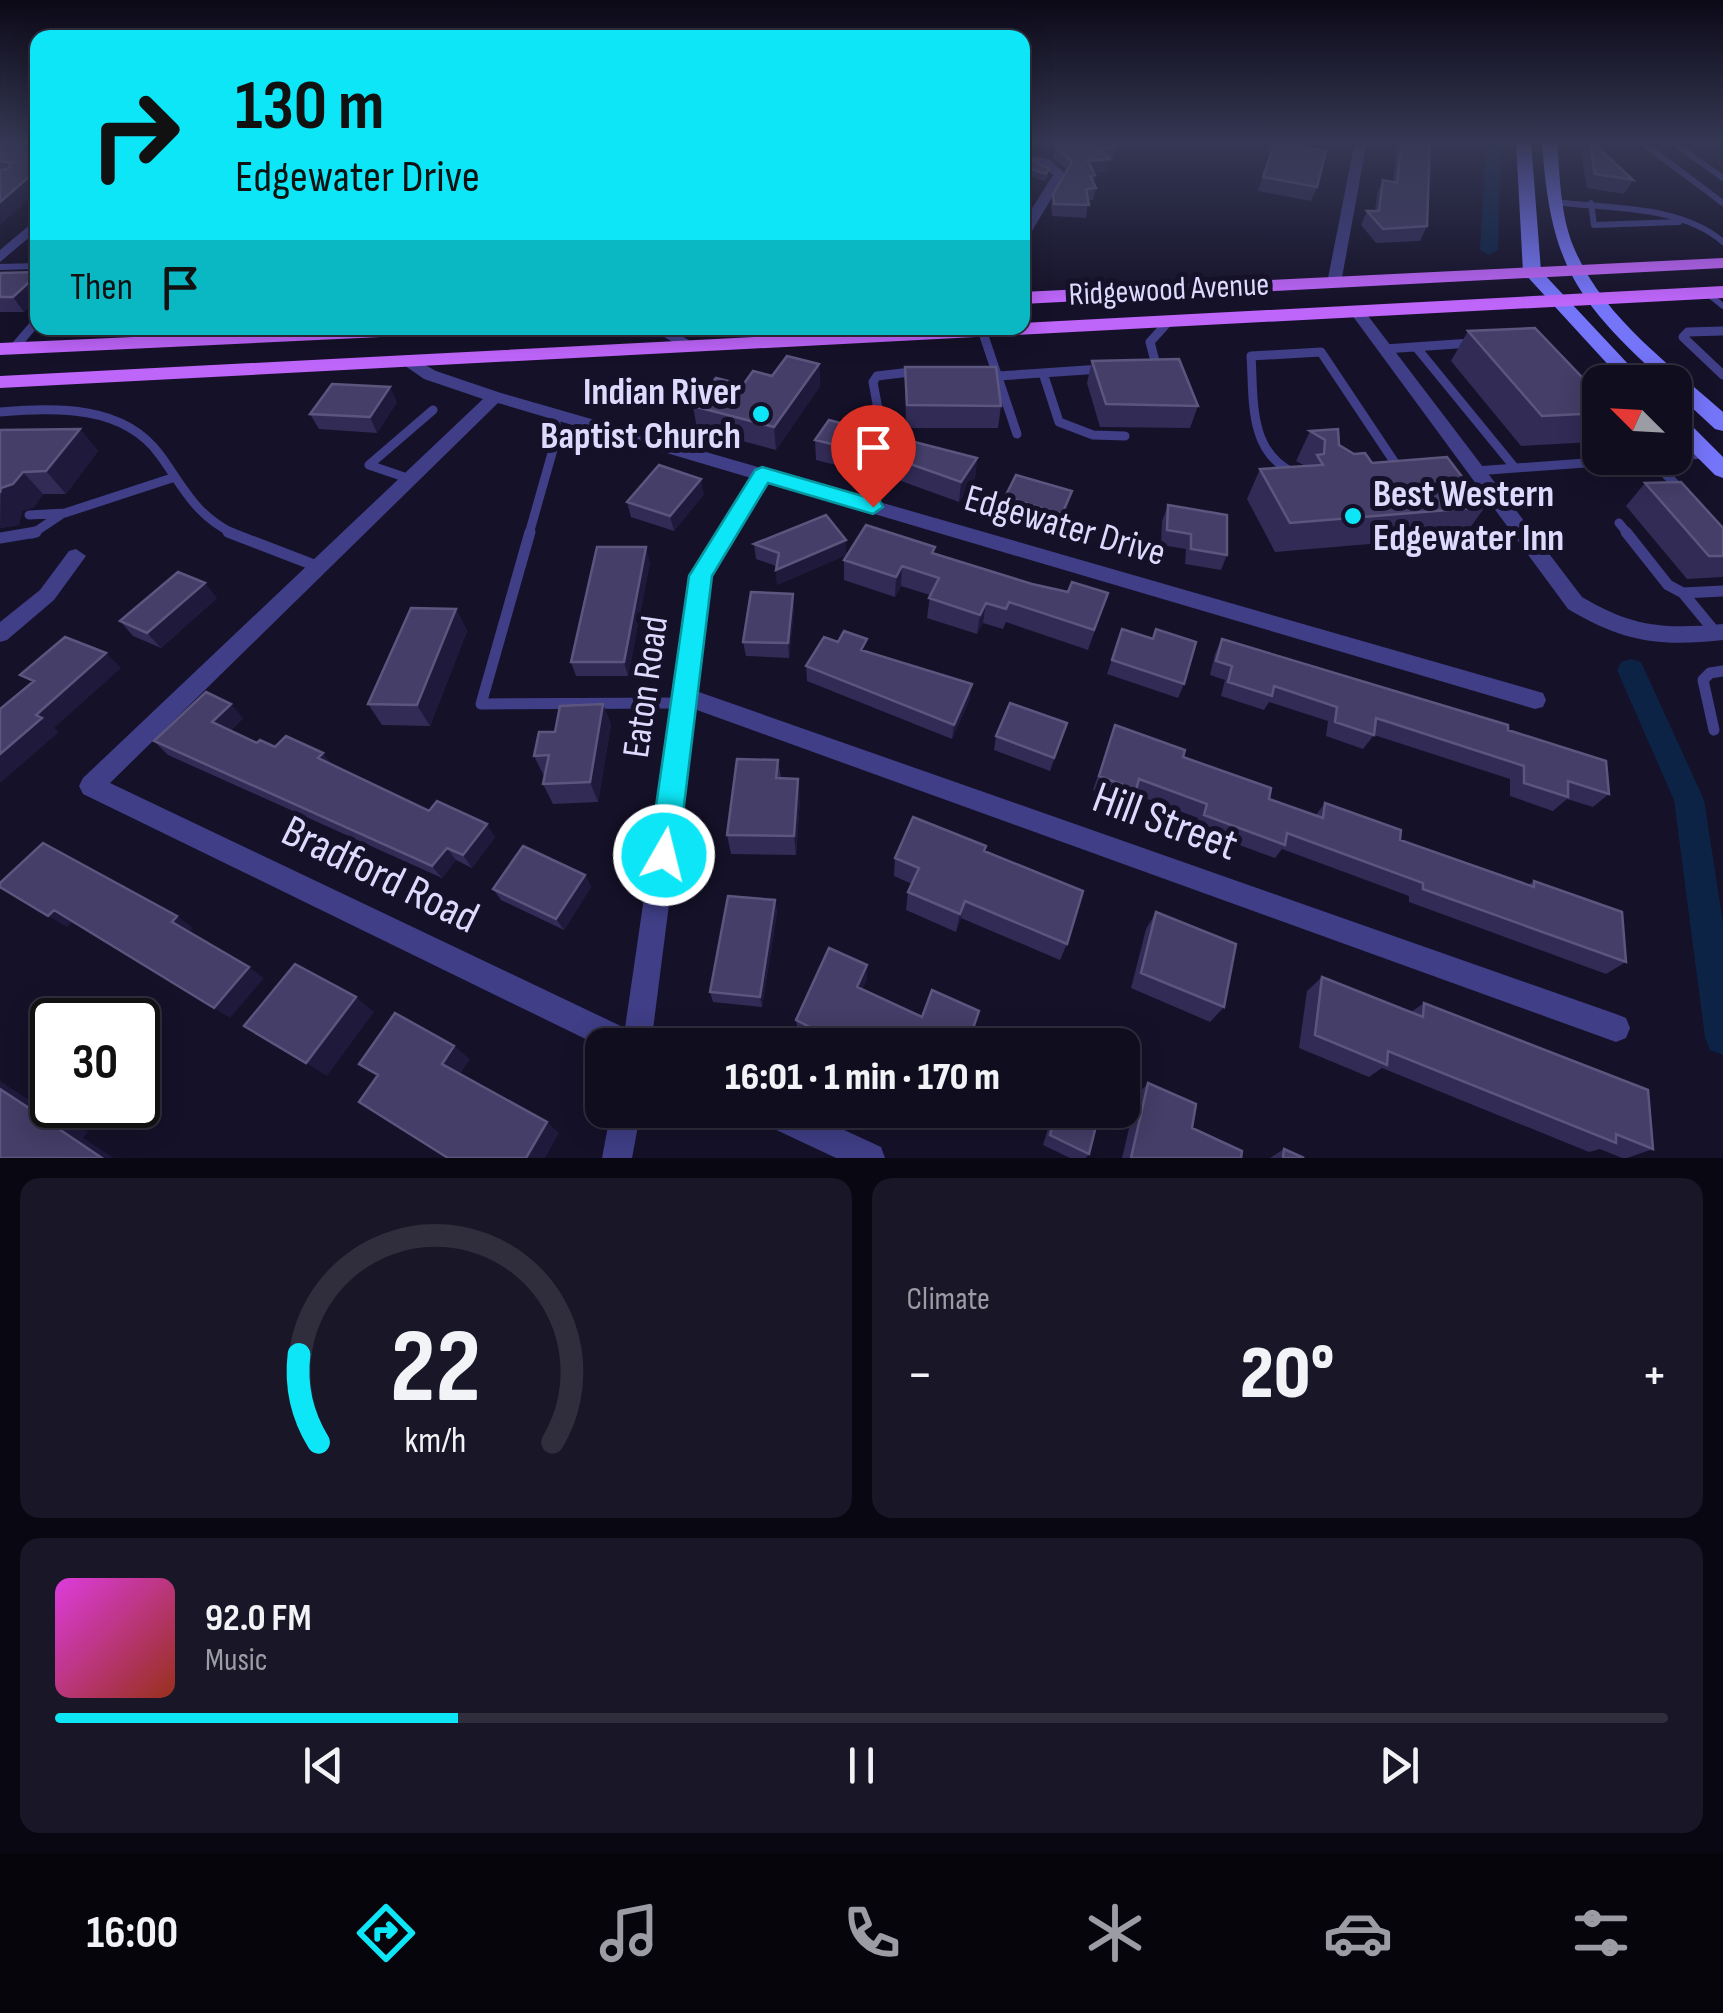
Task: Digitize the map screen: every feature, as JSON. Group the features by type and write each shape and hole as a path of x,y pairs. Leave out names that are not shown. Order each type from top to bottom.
{"main road":[{"name":"Ridgewood Avenue","path":"1030,298 1723,263"},
{"name":"Ridgewood Avenue","path":"1030,327 1715,292"},
{"name":"Ridgewood Avenue","path":"6,349 143,335"},
{"name":"Ridgewood Avenue","path":"318,365 385,346 406,335"},
{"name":"Ridgewood Avenue","path":"0,382 689,346 807,335"}],"street":[{"path":"1030,223 1047,195"},
{"path":"1334,282 1351,195"},
{"path":"1554,195 1566,250 1596,298 1723,424"},
{"path":"1555,202 1526,197 1532,272 1618,365"},
{"path":"0,258 30,230"},
{"path":"1357,311 1465,465 1575,603 1615,628 1664,638 1720,632"},
{"path":"669,335 689,346"},
{"name":"Edgewater Drive","path":"408,360 430,376 495,397 1536,700"},
{"path":"319,567 495,397"},
{"path":"1692,439 1715,462"},
{"name":"Eaton Road","path":"637,1028 700,576 762,474"},
{"path":"0,634 47,595 76,556"},
{"name":"Bradford Road","path":"319,567 92,786 598,1028"},
{"name":"Hill Street","path":"685,699 1616,1028"},
{"path":"617,1158 623,1128"},
{"path":"806,1128 870,1158"}],"lane":[{"path":"1555,202 1591,204 1695,222 1723,242"},
{"path":"1591,204 1594,225 1695,222"},
{"path":"0,267 30,266"},
{"path":"1715,292 1723,306"},
{"path":"1135,366 1154,365 1150,342 1170,320"},
{"path":"6,349 30,327"},
{"path":"1723,331 1688,332 1682,338 1723,375"},
{"path":"984,335 1017,434"},
{"path":"1385,350 1488,342"},
{"path":"1416,347 1515,468"},
{"path":"1302,472 1277,467 1266,457 1260,442 1251,356 1321,352 1398,466"},
{"path":"976,368 1043,373 1117,368"},
{"path":"880,420 873,382 877,376 939,370"},
{"path":"1043,373 1059,422 1093,436 1125,436"},
{"path":"0,412 60,410 114,418 132,425 158,452 181,495 204,516 252,542 319,567"},
{"path":"410,479 369,465 433,410"},
{"path":"556,415 556,439 481,704 685,699"},
{"path":"1465,465 1515,468 1582,463"},
{"path":"1381,468 1415,465"},
{"path":"1667,475 1687,497"},
{"path":"29,515 65,512 172,478"},
{"path":"0,538 30,536 65,512"},
{"path":"1618,523 1668,584 1683,593 1720,632"},
{"path":"1683,593 1723,590"},
{"path":"1714,730 1703,680 1723,672"}],"building":[{"path":"1053,195 1087,195 1089,205 1054,204"},
{"path":"1381,195 1428,195 1427,226 1383,229 1367,211 1379,211"},
{"path":"30,272 30,281 13,297 0,297 0,273"},
{"path":"1535,328 1582,377 1582,414 1542,416 1468,331"},
{"path":"787,356 819,364 774,427 693,406 716,378 743,385 753,371 772,376"},
{"path":"1179,359 1198,406 1106,404 1092,361"},
{"path":"905,367 996,367 1001,406 907,405"},
{"path":"332,384 390,387 370,417 310,414"},
{"path":"829,420 977,458 961,482 902,461 815,440"},
{"path":"80,429 46,471 23,472 13,484 1,488 0,493 0,430"},
{"path":"1338,429 1339,445 1354,454 1365,453 1372,463 1447,457 1485,507 1290,523 1260,469 1323,465 1317,455 1324,454 1325,440 1310,431"},
{"path":"659,465 701,479 670,516 627,502"},
{"path":"1016,475 1072,491 1062,514 1005,497"},
{"path":"1681,482 1723,528 1723,556 1709,556 1645,483"},
{"path":"1168,505 1227,515 1227,555 1191,549 1191,534 1167,530"},
{"path":"826,515 846,540 776,570 779,553 754,544"},
{"path":"866,525 935,547 932,553 1032,584 1068,592 1072,582 1108,593 1094,630 1009,602 1006,609 986,603 980,615 929,598 939,578 902,566 896,577 844,560"},
{"path":"597,547 646,547 624,662 571,662"},
{"path":"178,572 205,583 147,633 120,621"},
{"path":"751,592 793,594 788,643 743,642"},
{"path":"411,608 456,609 417,705 368,704"},
{"path":"1122,629 1153,639 1156,629 1196,642 1184,684 1112,660"},
{"path":"844,631 867,639 861,650 972,684 954,725 806,666 824,637 838,642"},
{"path":"65,637 106,653 36,715 42,718 0,754 0,709 34,681 20,675"},
{"path":"1222,639 1508,725 1508,730 1606,761 1609,794 1568,781 1568,797 1524,783 1524,766 1376,718 1374,735 1335,722 1337,707 1274,686 1272,696 1228,682 1232,666 1216,661"},
{"path":"206,692 231,704 212,722 275,747 286,736 323,753 318,758 429,811 437,801 487,824 463,855 447,848 432,866 154,741"},
{"path":"1010,703 1067,723 1054,758 996,736"},
{"path":"603,704 590,782 543,784 549,755 534,756 539,732 555,732 560,706"},
{"path":"1115,725 1185,750 1183,757 1271,788 1269,799 1323,818 1325,803 1401,830 1400,840 1534,887 1534,881 1622,912 1626,962 1423,889 1423,883 1287,833 1285,845 1204,815 1207,804 1139,779 1136,790 1099,776"},
{"path":"737,759 778,760 776,778 798,779 794,836 727,835"},
{"path":"913,817 1083,891 1067,944 965,901 960,914 908,892 919,868 895,858"},
{"path":"43,843 177,916 172,922 249,967 214,1008 54,910 48,916 0,887"},
{"path":"523,846 585,875 556,919 493,889"},
{"path":"728,896 775,900 760,997 710,992"},
{"path":"1156,912 1236,944 1224,1007 1141,973"},
{"path":"829,948 867,965 857,987 922,1017 932,990 979,1011 973,1028 812,1028 796,1020"},
{"path":"295,964 356,997 306,1063 244,1026"},
{"path":"1322,977 1423,1017 1424,1003 1648,1090 1653,1149 1616,1134 1616,1143 1388,1051 1387,1065 1315,1035"},
{"path":"395,1013 454,1046 442,1064 547,1122 526,1158 448,1158 359,1102 378,1075 359,1064"},
{"path":"1148,1083 1196,1104 1192,1128 1242,1151 1241,1158 1131,1158"},
{"path":"0,1089 30,1107 30,1128 60,1128 102,1158 0,1158"},
{"path":"1052,1128 1096,1128 1089,1154 1050,1135"},
{"path":"1284,1149 1304,1158 1283,1158"}],"waterway":[{"path":"1489,250 1492,195"},
{"path":"1631,670 1689,800 1723,1037"}],"place":[{"name":"Indian River Baptist Church","path":"761,414"},
{"name":"Best Western Edgewater Inn","path":"1353,516"}],"route":[{"path":"664,855 700,576 762,474 873,507"}]}
